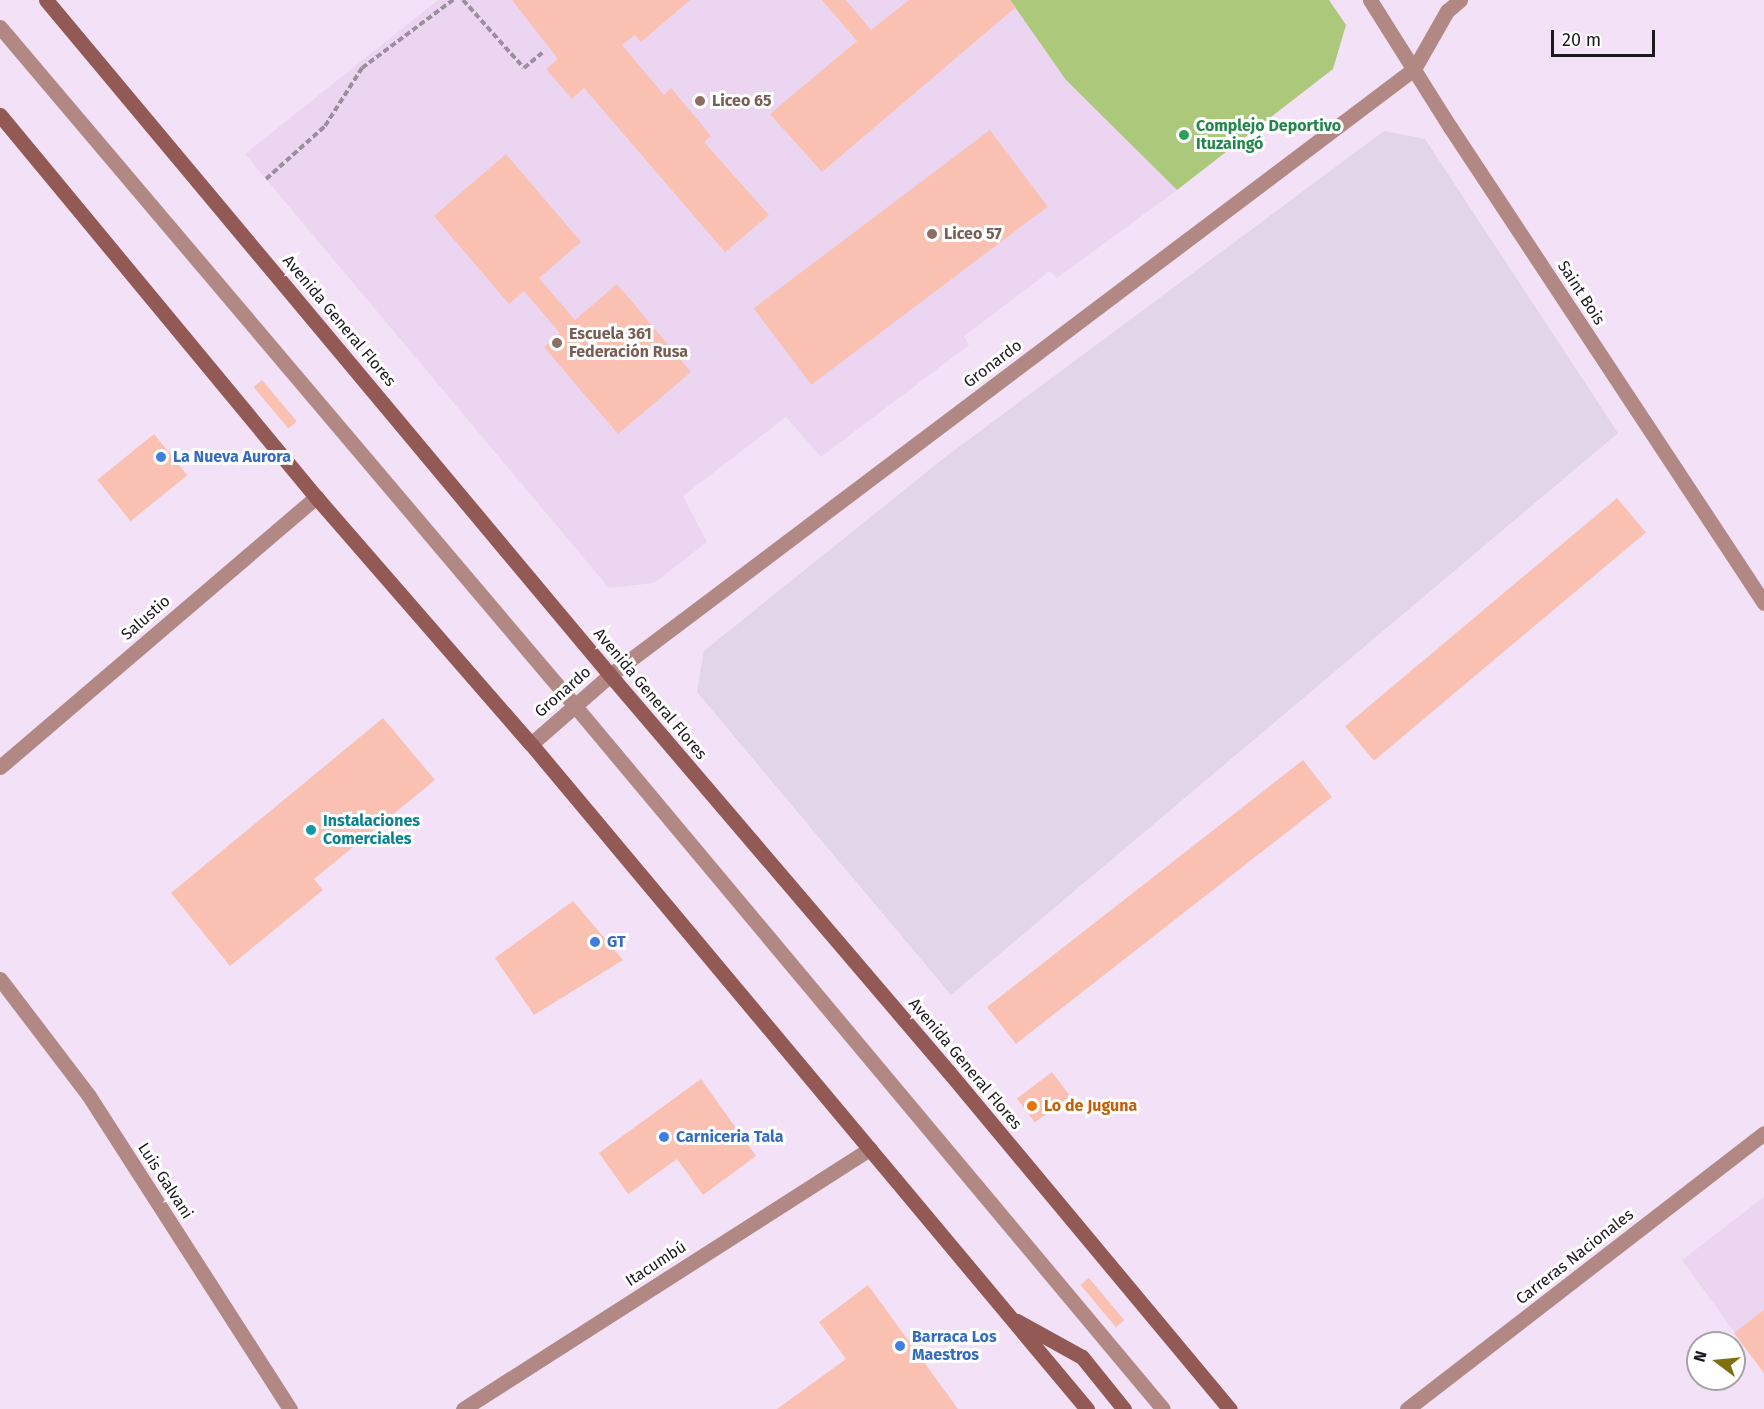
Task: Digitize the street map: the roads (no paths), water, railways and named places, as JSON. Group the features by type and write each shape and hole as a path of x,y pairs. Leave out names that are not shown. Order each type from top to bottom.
{"main road":[{"name":"Avenida General Flores","path":"46,0 610,675 948,1071 1230,1409"},
{"path":"0,115 316,497 531,744 1006,1315 1087,1409"},
{"path":"1006,1315 1082,1357 1124,1409"}],"street":[{"name":"Saint Bois","path":"1370,0 1450,127 1764,603"},
{"name":"Gronardo","path":"531,744 610,675 1414,69 1447,10 1460,0"},
{"path":"0,27 575,706 1163,1409"},
{"name":"Salustio","path":"0,767 316,497"},
{"name":"Luis Galvani","path":"0,979 89,1096 290,1409"},
{"name":"Carreras Nacionales","path":"1407,1409 1764,1132"},
{"name":"Itacumbú","path":"463,1409 870,1149"}],"place":[{"name":"Liceo 65","path":"700,101"},
{"name":"Complejo Deportivo Ituzaingó","path":"1184,135"},
{"name":"Liceo 57","path":"932,234"},
{"name":"Escuela 361 Federación Rusa","path":"557,343"},
{"name":"La Nueva Aurora","path":"161,457"},
{"name":"Instalaciones Comerciales","path":"311,830"},
{"name":"GT","path":"595,942"},
{"name":"Lo de Juguna","path":"1032,1106"},
{"name":"Carniceria Tala","path":"664,1137"},
{"name":"Barraca Los Maestros","path":"900,1346"}]}
